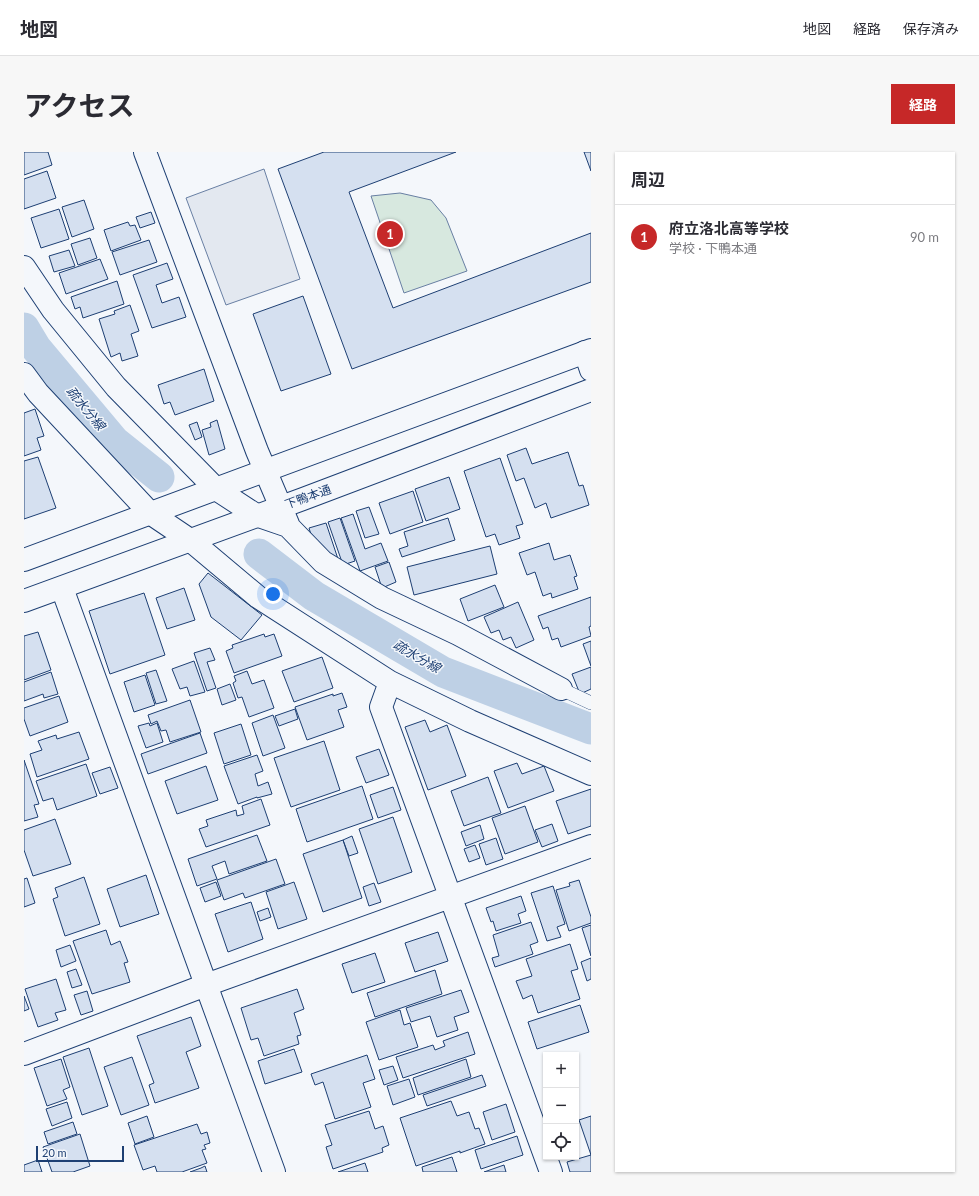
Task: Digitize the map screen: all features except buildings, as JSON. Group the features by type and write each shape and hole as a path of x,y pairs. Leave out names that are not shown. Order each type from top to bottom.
{"street":[{"path":"145,152 265,471 284,517 323,562 382,598 458,634 561,689"},
{"path":"24,267 53,310 116,387 216,489 256,516"},
{"path":"24,560 265,471 589,357"},
{"path":"24,374 38,393 150,513 190,540 258,597 390,682 470,721 591,774"},
{"name":"下鴨本通","path":"24,602 256,516 284,517 591,390"},
{"path":"62,588 274,1172"},
{"path":"390,682 381,707 550,1172"},
{"path":"24,1054 591,846"}],"lane":[{"path":"561,689 591,703"}],"shaded area":[{"path":"264,169 300,279 226,305 186,198"},
{"path":"400,193 431,200 446,218 467,271 404,293 371,196"}],"waterway":[{"name":"疏水分線","path":"24,328 36,348 114,441 159,477"},
{"name":"疏水分線","path":"259,554 314,596 443,672 591,729"}],"place":[{"name":"府立洛北高等学校","path":"390,234"}]}
